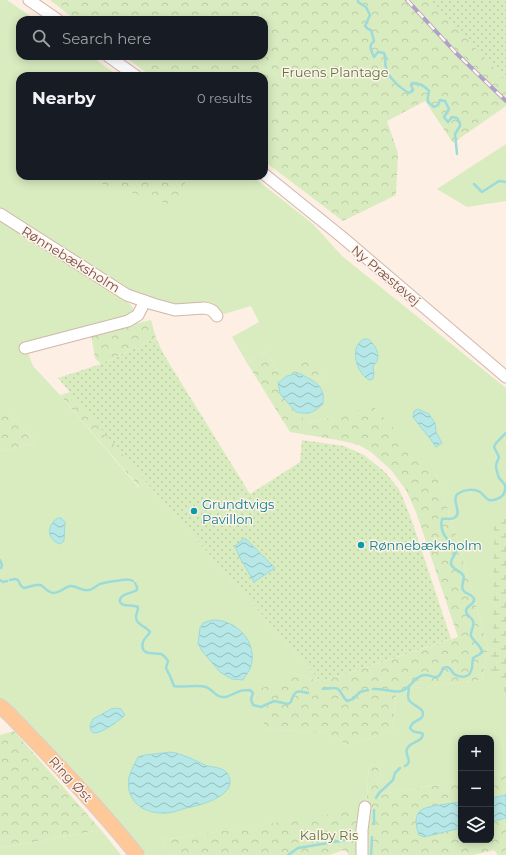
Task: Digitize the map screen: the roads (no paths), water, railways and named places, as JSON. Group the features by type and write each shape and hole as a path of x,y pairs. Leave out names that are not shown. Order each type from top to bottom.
{"main road":[{"name":"Ring Øst","path":"0,706 70,776 137,855"}],"street":[{"path":"29,0 52,16"},
{"path":"114,60 130,72"},
{"name":"Ny Præstøvej","path":"268,177 342,237 506,377"},
{"name":"Rønnebæksholm","path":"0,214 127,294 144,301 175,310 204,308 213,311 217,316"},
{"path":"25,348 128,321 138,315 144,301"},
{"path":"362,855 362,830 365,807"}],"water":[{"path":"364,339 368,339 374,345 378,356 376,363 373,366 373,379 370,380 361,373 356,361 356,348"},
{"path":"299,373 319,385 323,393 323,404 311,412 296,412 280,394 278,383 287,376"},
{"path":"418,409 429,414 435,423 436,432 442,443 436,447 413,417 414,411"},
{"path":"58,518 61,518 65,522 64,541 60,544 50,536 51,524"},
{"path":"245,538 275,568 254,582 235,546"},
{"path":"212,620 229,623 237,628 248,641 252,657 249,672 243,680 232,679 220,672 202,651 198,643 200,628 203,623"},
{"path":"111,709 121,709 125,715 106,729 97,733 93,733 91,731 90,726 93,719"},
{"path":"171,752 225,771 230,779 230,784 227,790 219,797 208,802 171,812 154,812 141,807 132,798 128,785 130,774 138,757"},
{"path":"506,795 506,818 494,821 494,797"},
{"path":"458,802 458,829 424,837 419,835 416,821 420,811 441,805"}],"waterway":[{"path":"358,0 358,2 366,7 370,15 365,26 371,30 374,41 371,48 374,57 378,52 384,53 387,71 398,85 409,93 413,90 411,85 412,83 424,86 429,91 428,102 434,107 438,105 440,100 445,101 449,109 444,117 448,122 452,117 457,118 460,123 460,126 455,134 457,154"},
{"path":"474,184 482,192 499,181 506,182"},
{"path":"373,689 401,691 421,676 438,676 443,668 446,667 448,667 456,675 461,677 466,676 472,669 473,658 482,651 471,636 473,623 466,613 467,607 473,603 474,599 463,590 462,586 464,577 451,564 456,548 444,535 441,524 442,519 452,519 457,516 458,513 455,499 461,492 475,490 480,492 489,500 499,498 504,494 505,485 499,478 497,472 496,465 499,457 494,447 506,433"},
{"path":"0,560 2,565 1,568"},
{"path":"10,580 18,580 24,588 41,585 53,593 59,592 70,586 87,590 105,582 126,579 133,581"},
{"path":"0,580 3,582 7,581"},
{"path":"135,583 137,590 122,596 120,602 124,605 138,607 136,620 150,632 144,641 142,647 143,650 149,653 161,654 165,657 168,661 166,668 174,686 206,687 222,697 228,697 241,691 250,690 253,693 251,699 253,705 261,707 274,701 288,704 291,702 295,693 299,691 308,693"},
{"path":"405,766 409,762 406,752 407,749 420,739 423,734 415,732 410,728 414,722 421,719 423,714 421,709 408,699 409,687"},
{"path":"323,689 338,689 347,701 353,699 360,692 368,690"},
{"path":"376,798 379,793 393,780 395,773 400,768"},
{"path":"374,810 374,824"},
{"path":"371,855 372,837"},
{"path":"288,855 298,848 346,840"}],"railway":[{"path":"407,0 456,53 506,101"}],"place":[{"name":"Grundtvigs Pavillon","path":"194,511"},
{"name":"Rønnebæksholm","path":"361,545"}],"park label":[{"name":"Fruens Plantage","path":"335,72"},
{"name":"Kalby Ris","path":"329,835"}]}
